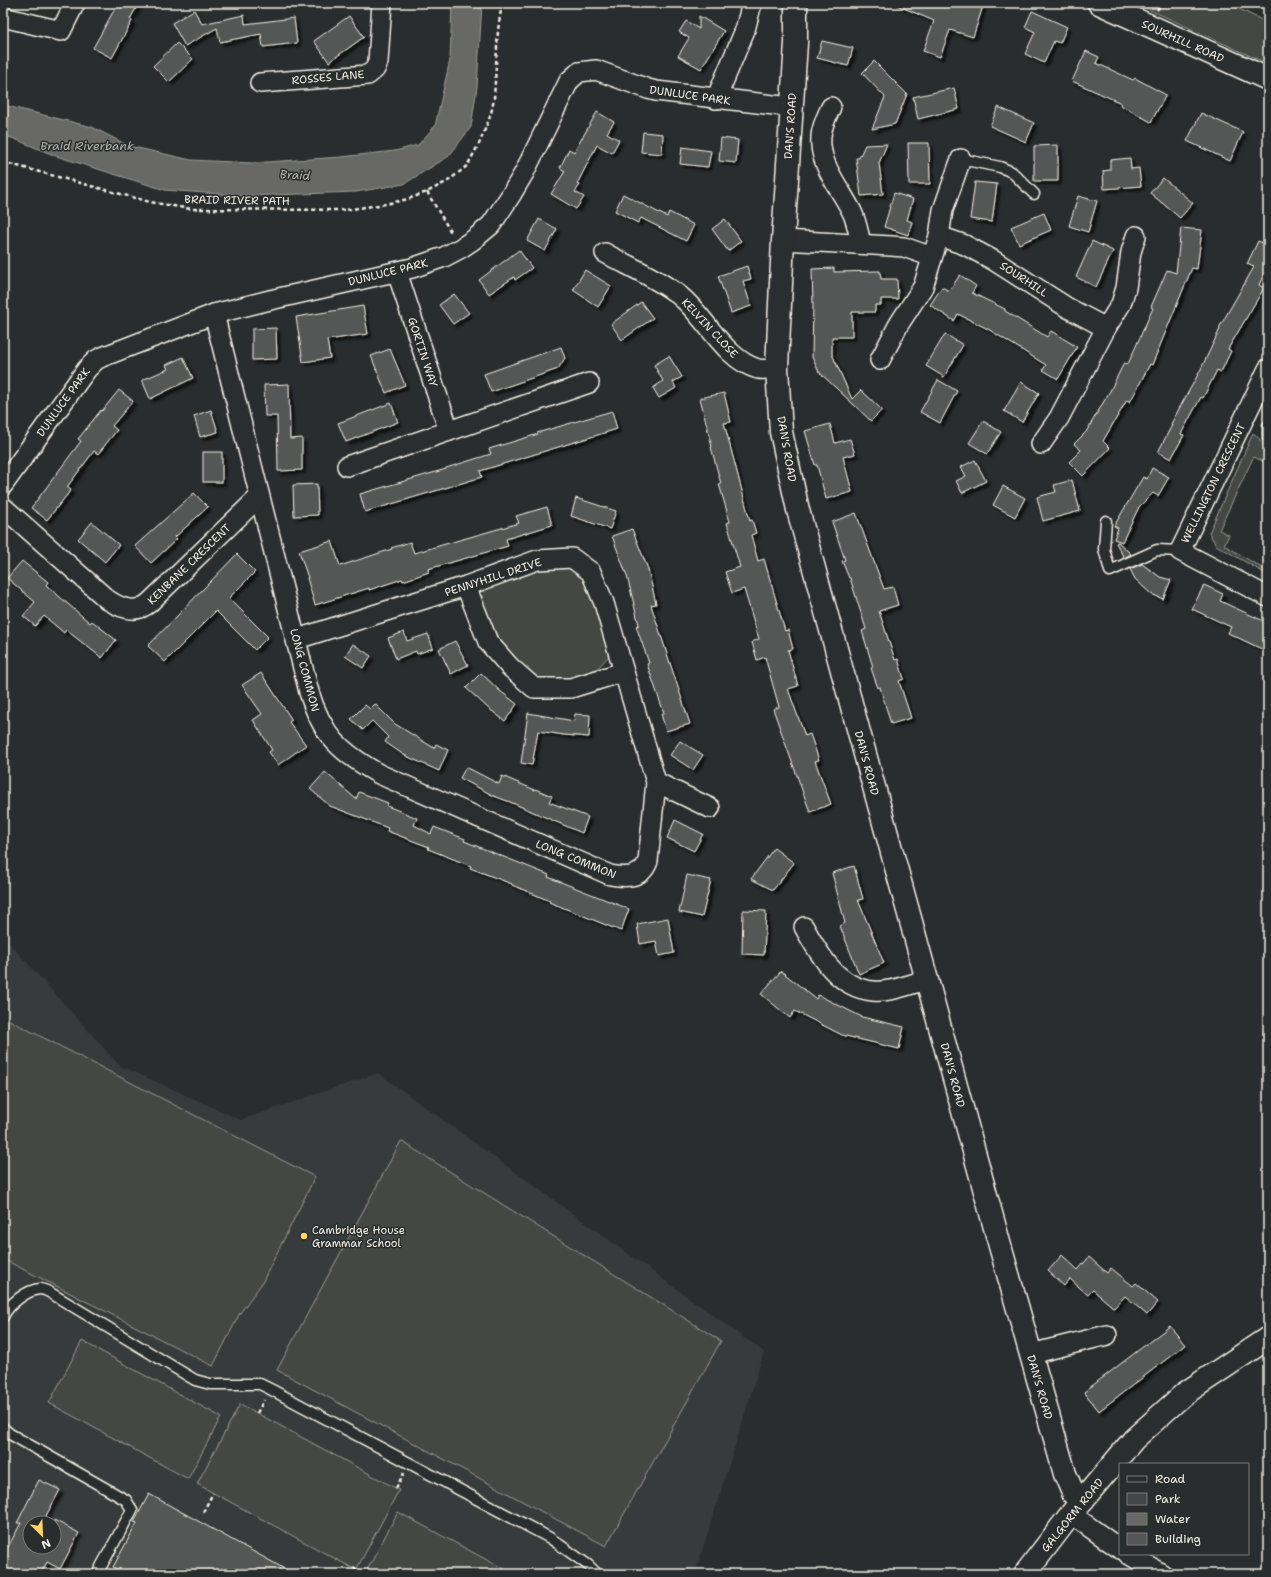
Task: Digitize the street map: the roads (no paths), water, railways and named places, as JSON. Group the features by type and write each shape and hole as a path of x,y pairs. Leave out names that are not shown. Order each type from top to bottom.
{"street":[{"path":"3,17 60,31 75,3"},
{"name":"ROSSES LANE","path":"260,83 368,75 375,69 378,62 382,3"},
{"path":"716,99 745,30 752,3"},
{"name":"DAN'S ROAD","path":"796,3 796,42 776,368 781,432 798,510 926,980 1065,1474 1074,1495 1076,1508"},
{"name":"SOURHILL ROAD","path":"1099,3 1268,79"},
{"name":"DUNLUCE PARK","path":"3,485 87,369 96,360 129,345 214,314 397,272 426,264 461,248 483,232 498,215 524,173 568,81 578,72 596,70 648,89 716,99 791,107"},
{"path":"831,107 824,122 821,137 823,154 836,185 857,224 861,244"},
{"path":"880,360 899,324 924,287 939,236 943,210 950,185 961,159"},
{"name":"SOURHILL","path":"939,236 965,245 993,260 1068,308 1106,328"},
{"path":"1040,444 1058,418 1106,328 1121,304 1126,288 1131,252 1136,236"},
{"path":"783,240 904,248 932,257"},
{"name":"KELVIN CLOSE","path":"606,253 680,296 696,311 729,350 744,362 759,370 776,368"},
{"name":"GORTIN WAY","path":"397,272 449,431"},
{"name":"LONG COMMON","path":"214,314 297,639 309,692 318,717 336,744 353,758 379,774 610,875 626,877 639,874"},
{"name":"WELLINGTON CRESCENT","path":"1268,369 1180,551 1268,597"},
{"path":"347,466 589,384"},
{"name":"KENBANE CRESCENT","path":"3,507 108,600 122,609 133,610 142,608 149,603 260,497"},
{"name":"PENNYHILL DRIVE","path":"297,639 466,586 537,560 572,558 591,572 604,603 656,782 648,861 644,870 639,874"},
{"path":"466,586 488,642 510,667 534,688 572,688 623,672"},
{"path":"656,782 710,808"},
{"path":"804,927 827,966 840,977 856,986 873,991 886,990 926,980"},
{"path":"1031,1354 1107,1335"},
{"name":"GALGORM ROAD","path":"1025,1574 1076,1508 1134,1439 1184,1394 1268,1338"},
{"path":"1076,1508 1119,1547"},
{"path":"1130,1555 1162,1574"}],"lane":[{"path":"961,159 1000,167 1012,172 1034,194"},
{"path":"1268,426 1268,438"},
{"path":"1106,521 1104,550 1110,571 1157,550 1180,551"},
{"path":"3,1317 6,1309 21,1296 40,1289 50,1292 196,1380 210,1384 260,1384 272,1390 550,1538 588,1565 597,1574"},
{"path":"3,1428 10,1434 126,1500 132,1510 97,1574"}],"water":[{"name":"Braid Riverbank","path":"452,3 482,3 477,87 471,127 449,156 404,184 356,192 245,196 165,190 56,156 12,138 3,136 3,105 92,127 129,146 191,160 252,163 341,157 395,151 418,145 435,126 450,60"}],"place":[{"name":"Cambridge House Grammar School","path":"304,1236"}],"water label":[{"name":"Braid","path":"295,175"}]}
